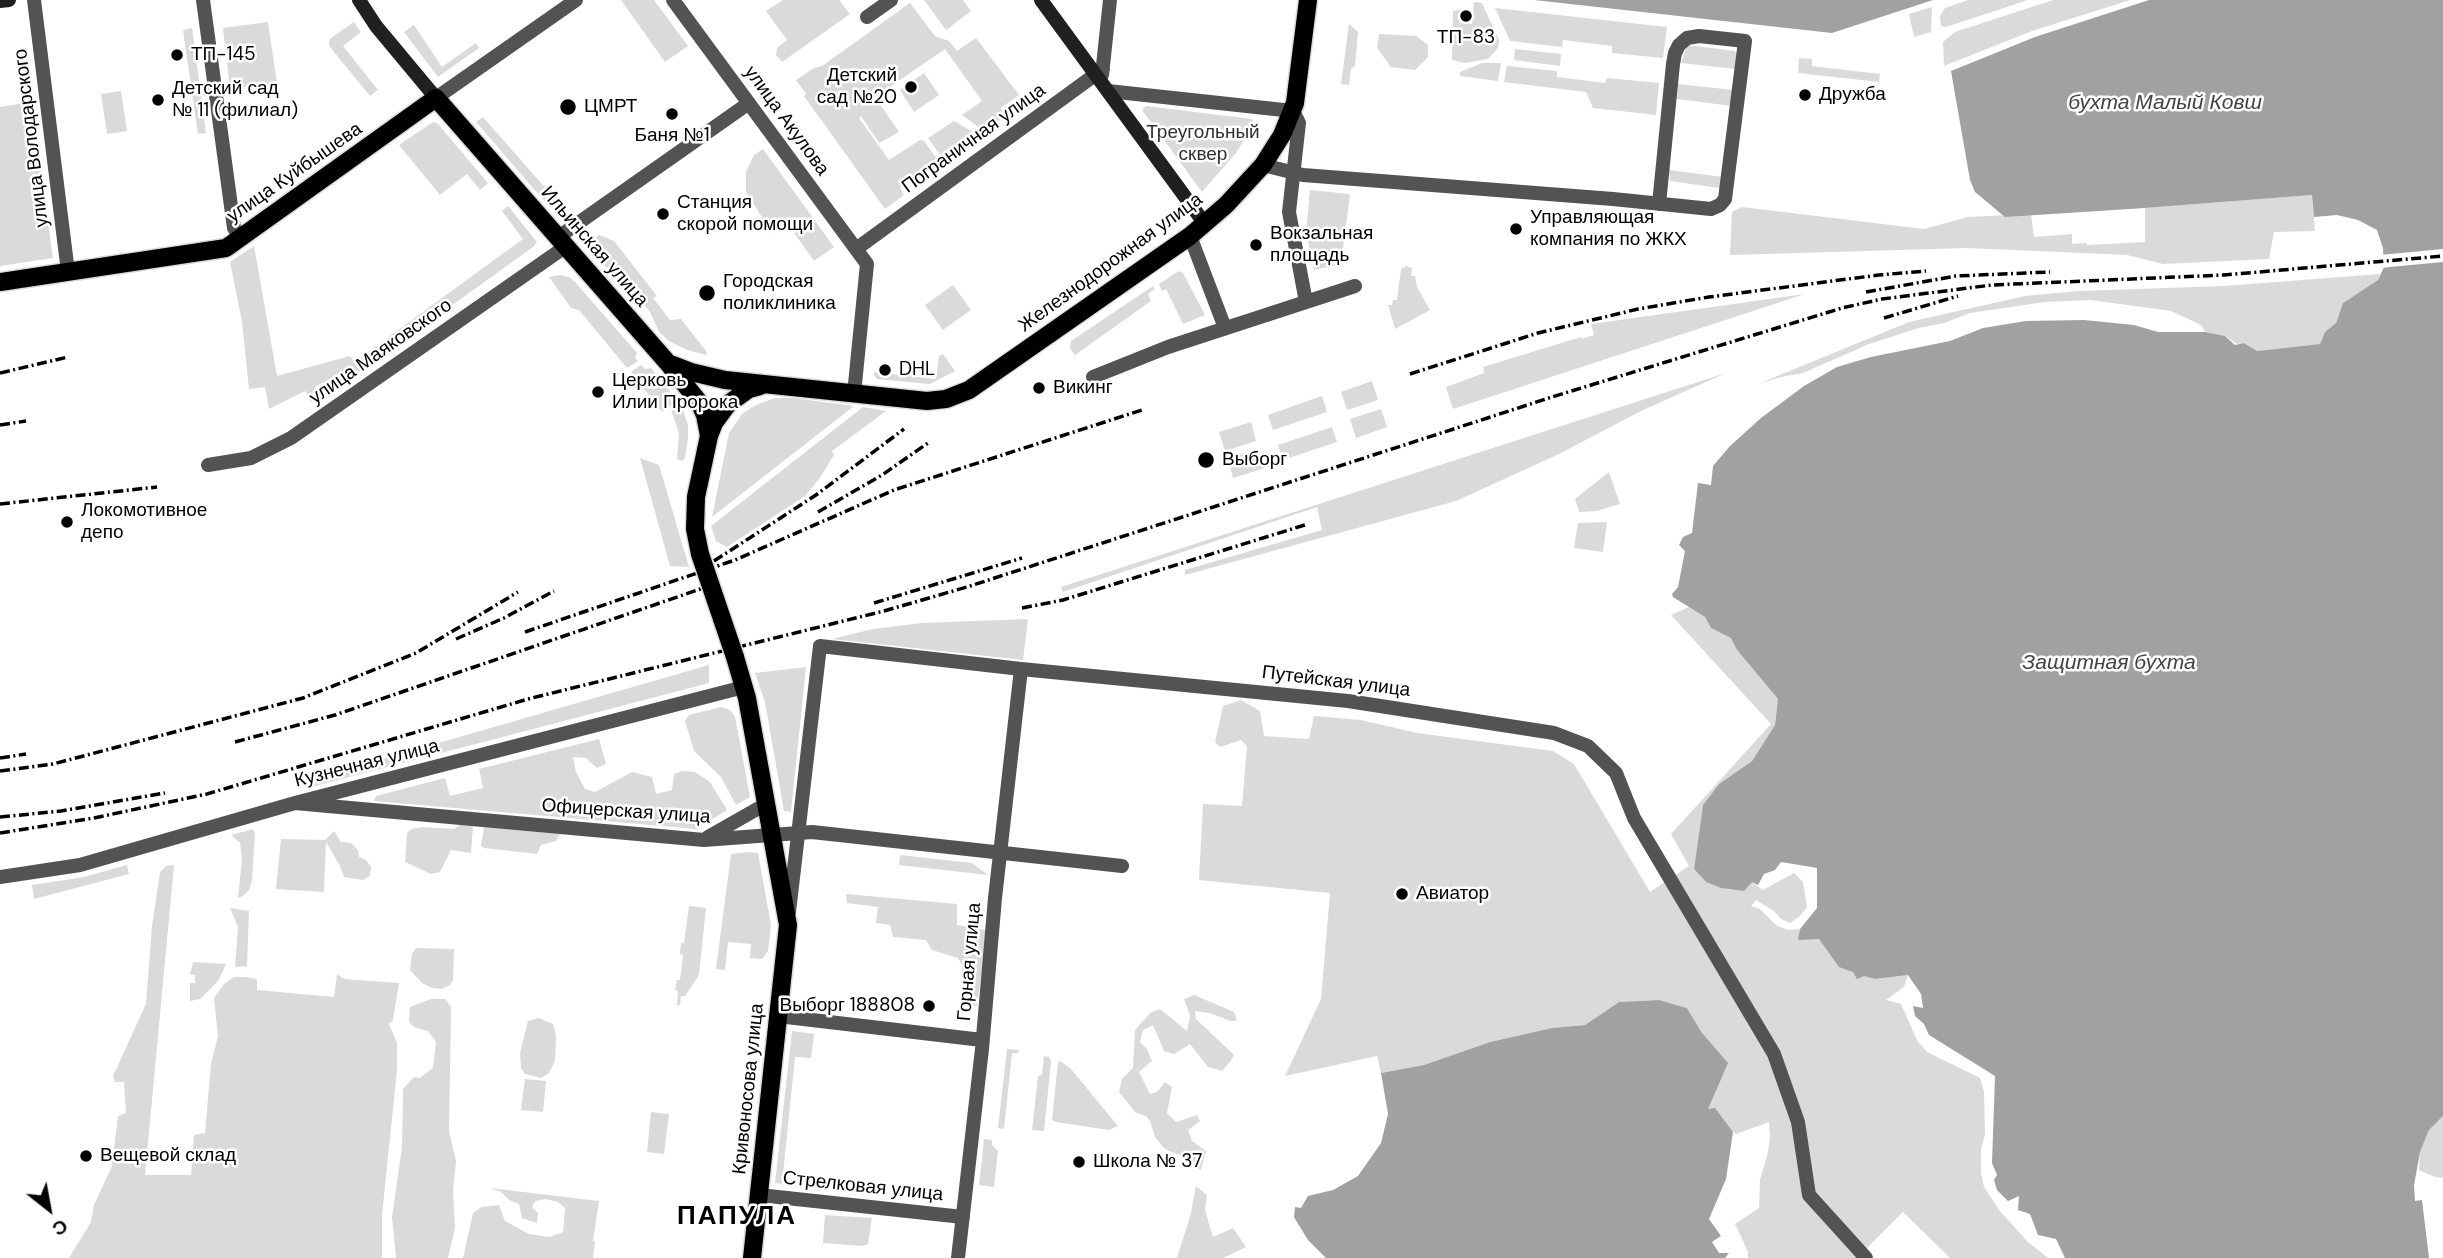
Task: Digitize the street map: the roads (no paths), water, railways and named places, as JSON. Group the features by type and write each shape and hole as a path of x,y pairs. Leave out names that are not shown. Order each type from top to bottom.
{"main road":[{"name":"Железнодорожная улица","path":"667,362 708,377 763,385 927,401 960,394 1190,236 1263,165 1282,135 1298,93 1308,0"},
{"name":"улица Куйбышева","path":"0,282 224,248 436,98"},
{"name":"Ильинская улица","path":"436,98 699,402 709,436 696,497 695,529 700,554 737,665"},
{"path":"709,436 714,423 728,404 749,389 763,385"},
{"name":"Кривоносова улица","path":"737,665 744,687 788,925 752,1258"}],"street":[{"path":"0,1 9,0"},
{"name":"улица Володарского","path":"34,0 68,272"},
{"path":"203,0 234,228 240,238"},
{"name":"Ильинская улица","path":"359,0 376,26 436,98"},
{"name":"улица Куйбышева","path":"436,98 576,0"},
{"name":"улица Акулова","path":"673,0 749,103 862,244 867,264 854,394"},
{"path":"867,17 891,0"},
{"path":"1041,0 1102,79 1205,224"},
{"path":"1102,79 1110,0"},
{"path":"1263,165 1293,173 1711,209 1725,199 1745,41 1699,36 1687,38 1679,45 1675,53 1659,204"},
{"path":"1102,79 1293,111 1299,123 1289,212 1306,302"},
{"name":"Пограничная улица","path":"862,244 1102,79"},
{"name":"улица Маяковского","path":"208,465 251,458 291,438 749,103"},
{"path":"1190,236 1225,328"},
{"path":"1093,377 1168,347 1355,286"},
{"name":"Путейская улица","path":"820,646 1021,670 1348,701 1554,733 1588,746 1616,773 1634,818 1774,1054 1798,1122 1809,1195 1866,1258"},
{"name":"Кривоносова улица","path":"788,925 820,646"},
{"name":"Горная улица","path":"958,1258 1021,670"},
{"name":"Кузнечная улица","path":"0,877 80,865 295,803 744,687"},
{"name":"Офицерская улица","path":"295,803 704,840 799,832 1122,866"},
{"path":"704,840 766,804"},
{"path":"778,1016 982,1040"},
{"name":"Стрелковая улица","path":"759,1195 963,1217"}],"water":[{"path":"1534,0 1933,0 1832,33"},
{"name":"Защитная бухта","path":"2149,0 2443,0 2443,1116 2429,1130 2420,1152 2414,1185 2415,1201 2422,1200 2429,1258 2065,1258 2056,1239 2038,1235 2030,1214 2018,1210 2019,1196 2008,1201 1997,1190 1994,1180 1997,1175 1992,1163 1995,1076 1929,1035 1924,1024 1915,1016 1913,1006 1923,1008 1921,994 1908,975 1875,979 1864,976 1857,979 1853,972 1839,967 1819,939 1798,940 1800,929 1817,908 1817,868 1781,862 1775,870 1764,874 1758,885 1752,882 1744,891 1721,888 1706,882 1694,869 1703,805 1719,784 1752,761 1775,725 1778,699 1737,650 1731,638 1711,628 1705,617 1673,597 1672,594 1678,587 1685,551 1679,545 1683,537 1692,533 1698,483 1711,485 1713,466 1730,446 1761,418 1804,386 1837,367 1871,357 1950,341 1983,328 2026,321 2084,320 2134,325 2158,332 2205,332 2225,336 2235,345 2244,343 2257,351 2320,344 2325,332 2336,323 2343,303 2378,280 2384,267 2383,248 2377,230 2358,220 2337,215 2314,217 2312,195 2005,217 1975,192 1970,180 1951,71 2035,37"},
{"path":"1659,1000 1687,1008 1702,1033 1728,1063 1708,1109 1715,1108 1733,1132 1726,1179 1709,1219 1721,1236 1712,1242 1719,1253 1729,1253 1725,1258 1326,1258 1308,1240 1294,1217 1295,1207 1301,1208 1308,1196 1333,1190 1358,1176 1381,1143 1388,1114 1381,1073 1424,1065 1490,1042 1552,1028 1585,1025 1619,1002"}],"railway":[{"path":"0,833 94,818 207,794 528,699 884,611 967,587 1552,397 1842,308 1882,299 1992,285 2224,275 2443,256"},
{"path":"1410,374 1538,333 1638,309 1709,297 1926,271"},
{"path":"1866,292 1956,276 2050,272"},
{"path":"1884,318 1958,296"},
{"path":"0,373 68,357"},
{"path":"525,632 735,560 894,490 1145,409"},
{"path":"0,425 26,421"},
{"path":"714,561 816,495 904,429"},
{"path":"818,512 882,475 928,443"},
{"path":"0,504 157,487"},
{"path":"1022,608 1063,600 1308,524"},
{"path":"874,603 1022,558"},
{"path":"235,742 335,715 709,586"},
{"path":"456,639 504,618 554,591"},
{"path":"0,771 53,764 303,698 416,653 518,592"},
{"path":"0,758 26,754"},
{"path":"0,817 61,811 165,793"}],"place":[{"name":"ТП-83","path":"1466,16"},
{"name":"ТП-145","path":"177,55"},
{"name":"Детский сад №20","path":"911,87"},
{"name":"Дружба","path":"1805,95"},
{"name":"Детский сад № 11 (филиал)","path":"158,100"},
{"name":"ЦМРТ","path":"568,107"},
{"name":"Баня №1","path":"672,114"},
{"name":"Станция скорой помощи","path":"663,214"},
{"name":"Управляющая компания по ЖКХ","path":"1516,229"},
{"name":"Вокзальная площадь","path":"1256,245"},
{"name":"Городская поликлиника","path":"707,293"},
{"name":"DHL","path":"885,370"},
{"name":"Викинг","path":"1039,388"},
{"name":"Церковь Илии Пророка","path":"598,392"},
{"name":"Выборг","path":"1206,460"},
{"name":"Локомотивное депо","path":"67,522"},
{"name":"Авиатор","path":"1402,894"},
{"name":"Выборг 188808","path":"929,1006"},
{"name":"Вещевой склад","path":"86,1156"},
{"name":"Школа № 37","path":"1079,1162"}],"district":[{"name":"ПАПУЛА","path":"737,1217"}],"water label":[{"name":"бухта Малый Ковш","path":"2165,103"}],"park label":[{"name":"Треугольный сквер","path":"1203,144"}]}
